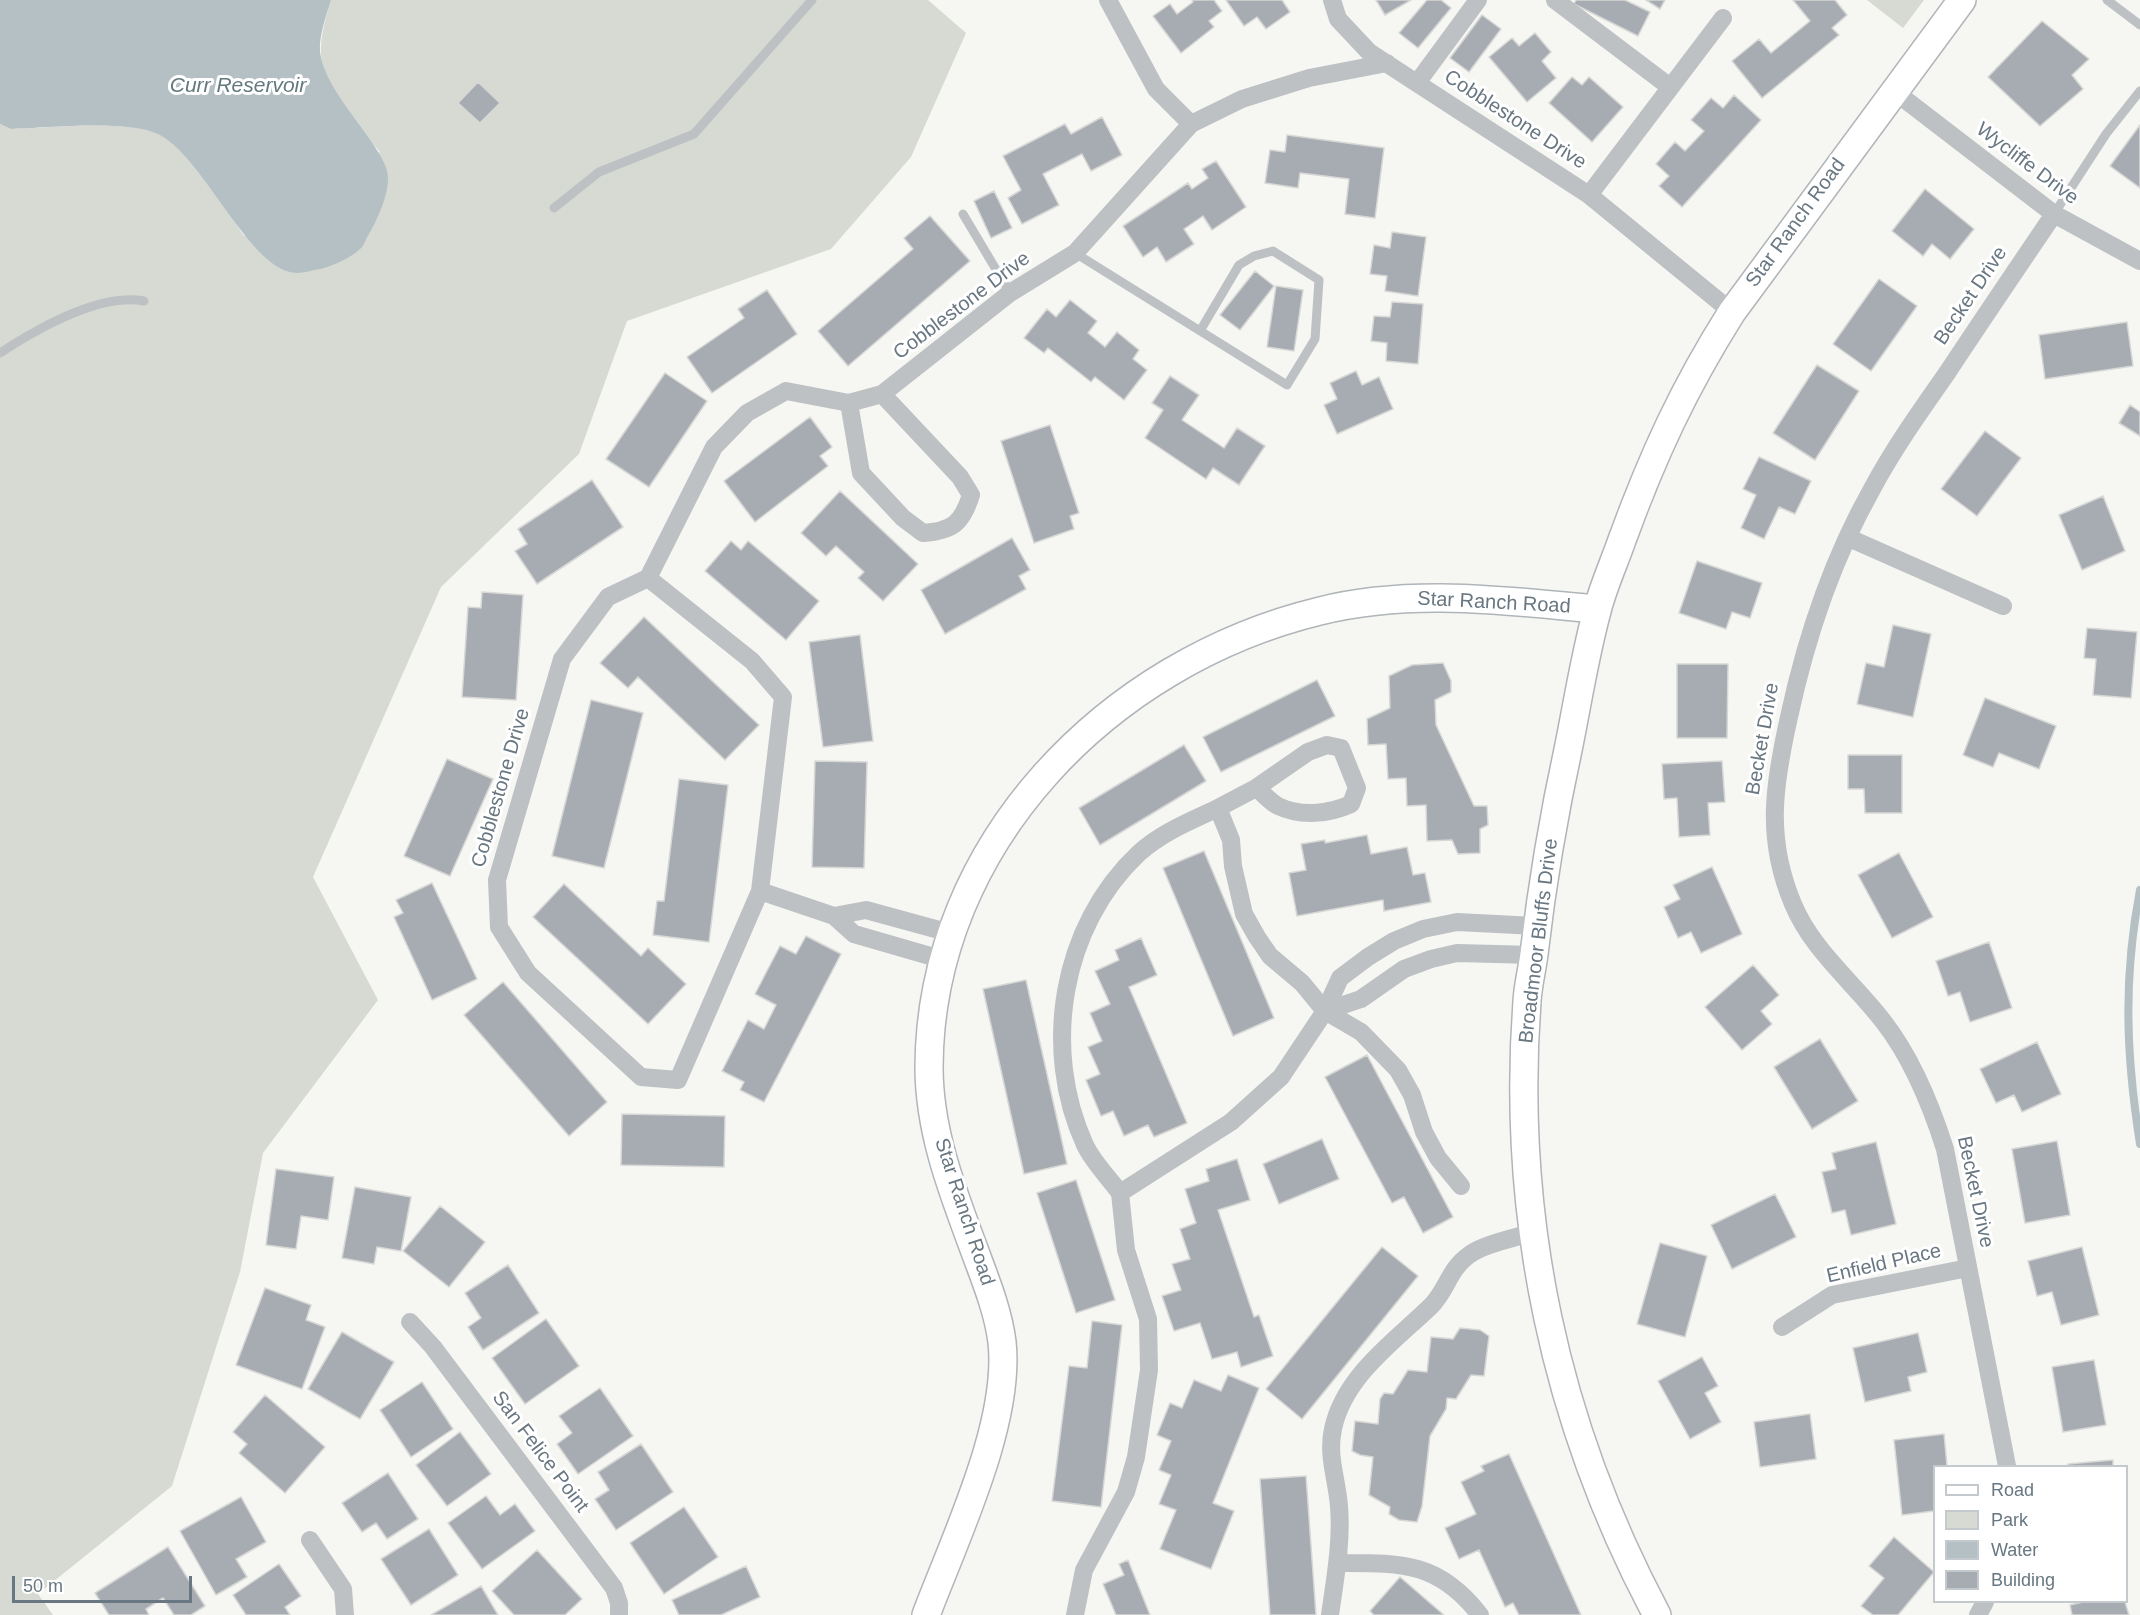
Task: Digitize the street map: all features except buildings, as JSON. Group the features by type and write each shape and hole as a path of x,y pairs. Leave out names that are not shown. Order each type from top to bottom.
{"street":[{"path":"1108,0 1156,89 1191,124"},
{"name":"Cobblestone Drive","path":"1332,0 1338,19 1370,52 1588,195 1732,312"},
{"name":"Cobblestone Drive","path":"1417,83 1478,0"},
{"path":"1555,0 1670,87"},
{"name":"Star Ranch Road","path":"926,1615 983,1464 996,1422 1003,1382 1002,1342 993,1301 940,1154 929,1072 930,1024 950,933 982,859 1005,823 1076,742 1117,709 1164,677 1211,651 1263,629 1321,610 1426,596 1597,609 1643,481 1668,424 1702,358 1732,312 1962,0"},
{"name":"Cobblestone Drive","path":"1588,195 1722,18"},
{"name":"Cobblestone Drive","path":"648,578 752,661 783,697 760,891 678,1080 641,1077 528,973 499,927 497,880 562,659 608,597 648,578 714,447 747,413 786,391 849,403 882,393 1010,293 1075,253 1191,124 1242,99 1310,78 1387,63"},
{"name":"Wycliffe Drive","path":"1894,92 2054,214 2140,261"},
{"name":"Becket Drive","path":"2007,1465 1945,1149 1932,1108 1907,1058 1884,1022 1829,961 1794,907 1783,878 1776,846 1773,809 1777,772 1798,673 1822,596 1871,489 1918,415 2054,214"},
{"path":"849,403 861,473 903,518 923,533 944,531 964,516 971,495 960,477 882,393"},
{"path":"1849,538 2003,606"},
{"name":"Broadmoor Bluffs Drive","path":"1597,609 1561,780 1536,926 1527,997 1523,1127 1540,1285 1557,1364 1586,1459 1610,1520 1657,1615"},
{"path":"1075,1615 1084,1570 1126,1492 1136,1457 1149,1370 1148,1319 1126,1250 1120,1193 1086,1147 1072,1110 1062,1044 1063,1011 1069,977 1078,944 1093,914 1115,881 1139,854 1169,831 1256,788 1308,752 1327,745 1341,748 1357,788 1351,804 1335,812 1314,813 1278,806 1256,788"},
{"path":"1218,808 1231,840 1234,875 1244,914 1270,956 1302,983 1325,1011 1361,1032 1398,1070 1413,1095 1424,1132 1438,1158 1461,1186"},
{"path":"760,891 834,916 854,934 944,960"},
{"path":"834,916 866,910 950,933"},
{"path":"1120,1193 1231,1122 1281,1077 1325,1011 1340,978 1394,941 1423,929 1457,922 1536,926"},
{"path":"1325,1011 1361,999 1404,969 1431,959 1457,953 1534,956"},
{"path":"1330,1615 1338,1563 1339,1505 1330,1452 1333,1428 1342,1405 1372,1361 1408,1324 1432,1304 1455,1266 1471,1253 1533,1232"},
{"name":"Enfield Place","path":"1782,1327 1832,1295 1968,1268"},
{"name":"San Felice Point","path":"411,1322 433,1347 614,1588 619,1615"},
{"path":"310,1540 343,1589 345,1615"},
{"path":"1338,1563 1411,1565 1434,1573 1454,1586 1480,1615"}],"lane":[{"path":"554,208 599,172 694,134 812,0"},
{"path":"2107,0 2140,25"},
{"path":"2054,214 2106,134 2140,91"},
{"path":"963,214 1010,293"},
{"path":"1075,253 1200,331 1287,385 1316,339 1319,280 1273,252 1254,256 1239,265 1200,331"},
{"path":"0,353 32,332 88,309 130,299 144,301"}],"green space":[{"path":"331,0 928,0 966,33 911,157 831,249 627,321 579,454 441,587 313,877 378,1000 263,1153 240,1272 172,1486 38,1594 53,1615 0,1615 0,124 11,129 127,127 159,134 172,142 196,165 244,236 380,152 335,93 323,66 321,40"},
{"path":"1867,0 1924,0 1903,28"}],"water":[{"name":"Curr Reservoir","path":"0,0 331,0 321,36 320,50 326,73 335,90 379,153 386,166 388,178 382,207 363,246 336,264 320,269 297,273 280,268 262,255 194,167 177,148 160,135 128,127 11,129 0,124"}],"waterway":[{"path":"2140,890 2131,955 2128,1017 2129,1048 2140,1144"}]}
